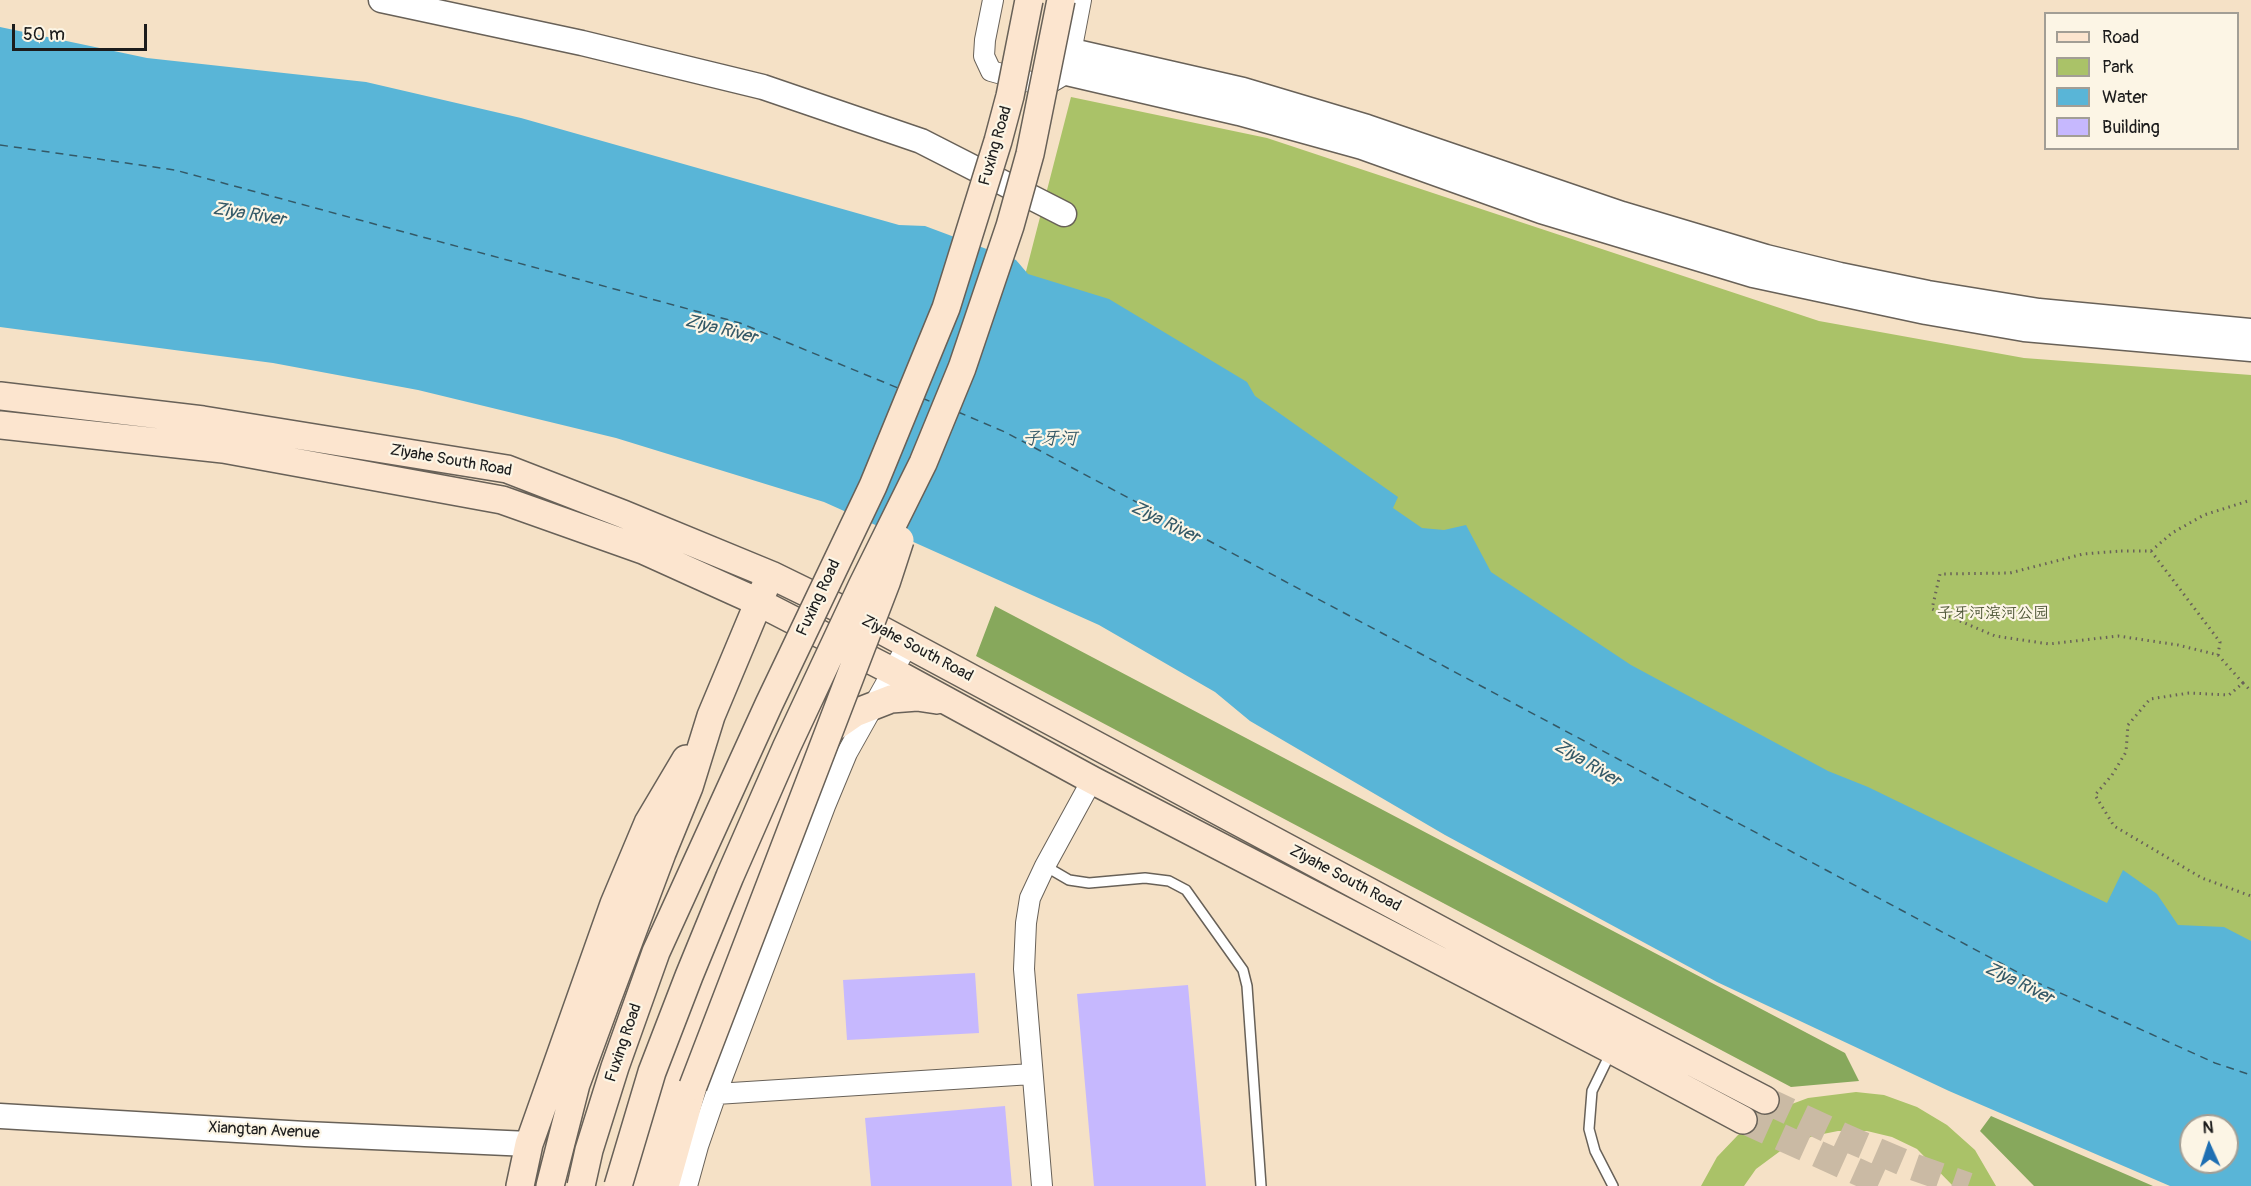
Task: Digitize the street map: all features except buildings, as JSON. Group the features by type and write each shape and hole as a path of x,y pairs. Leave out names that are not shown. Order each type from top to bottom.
{"main road":[{"name":"Fuxing Road","path":"580,1186 615,1067 656,952 769,704 873,486 946,308 998,141 1010,96 1029,0"},
{"name":"Fuxing Road","path":"618,1186 652,1072 730,876 861,586 923,463 962,368 1010,226 1043,97 1060,0"},
{"name":"Ziyahe South Road","path":"0,396 203,420 507,469 771,575 849,614 1496,960 1765,1100"},
{"name":"Ziyahe South Road","path":"0,425 224,449 502,500 644,550 846,647 1092,780 1743,1120"},
{"path":"665,1186 705,1090 886,583 923,463"},
{"path":"550,1186 576,1084 689,787 711,716 739,649 766,607 771,575"},
{"path":"640,1186 652,1137 684,1041 804,754 846,647 849,614 812,604 766,607"},
{"path":"804,754 839,723 874,704 891,699 917,696 959,707"},
{"path":"520,1186 529,1144 614,904 648,823 711,716"}],"street":[{"path":"381,0 582,43 763,87 921,141 1064,214"},
{"path":"993,0 984,56 992,71 1045,86 1069,62 1082,0"},
{"path":"1069,62 1243,90 1366,127 1622,214 1766,257 1840,275 1928,293 2039,311 2251,331"},
{"path":"1069,62 1362,147 1541,211 1753,275 1926,312 2024,329 2251,349"},
{"path":"687,1186 705,1090 847,753 908,644"},
{"path":"1042,1186 1024,969 1026,923 1030,898 1092,780"},
{"path":"705,1090 1032,1074"},
{"name":"Xiangtan Avenue","path":"0,1116 529,1144"}],"lane":[{"path":"1045,866 1069,880 1089,883 1145,878 1168,881 1186,890 1243,970 1247,986 1261,1186"},
{"path":"1612,1050 1592,1091 1589,1128 1595,1151 1613,1186"}],"path":[{"path":"2251,500 2204,515 2172,533 2151,551 2083,554 2010,573 1940,574 1932,609 1995,636 2049,644 2118,636 2178,645 2218,655 2251,691"},
{"path":"2151,551 2220,642 2218,655"},
{"path":"2243,683 2229,695 2189,693 2150,699 2128,725 2126,752 2112,775 2095,795 2114,826 2202,878 2251,896"}],"green space":[{"name":"子牙河滨河公园","path":"1071,97 1267,138 1819,321 2024,358 2251,375 2251,989 1929,875 1014,318"},
{"path":"995,606 1845,1053 1859,1081 1791,1087 976,656"},
{"path":"1856,1092 1884,1095 1917,1107 1947,1125 1975,1150 1996,1186 1953,1186 1917,1149 1892,1137 1867,1131 1838,1131 1813,1136 1783,1149 1756,1169 1744,1186 1701,1186 1717,1157 1738,1135 1773,1111 1808,1098"},
{"path":"1991,1116 2153,1186 2034,1186 1980,1131"}],"water":[{"name":"子牙河","path":"0,27 147,58 366,82 521,118 899,225 925,226 1016,260 1028,274 1109,299 1247,382 1255,396 1398,497 1393,508 1422,528 1444,530 1466,525 1491,572 1631,665 1828,771 1868,787 2107,903 2123,870 2157,894 2178,925 2224,927 2251,941 2251,1186 2170,1186 1949,1091 1717,982 1445,835 1250,721 1215,692 1099,625 824,502 616,438 418,390 273,363 0,327"}],"ferry route":[{"path":"0,145 175,170 740,323 898,388"},
{"path":"922,398 934,403"},
{"path":"958,412 1005,432 2036,982 2215,1063 2251,1075"}],"tunnel":[{"path":"1765,1100 1914,1167 1968,1186"},
{"path":"1743,1120 1889,1186"}],"water label":[{"name":"Ziya River","path":"249,215"},
{"name":"Ziya River","path":"721,330"},
{"name":"Ziya River","path":"1165,523"},
{"name":"Ziya River","path":"1587,764"},
{"name":"Ziya River","path":"2019,984"}]}
